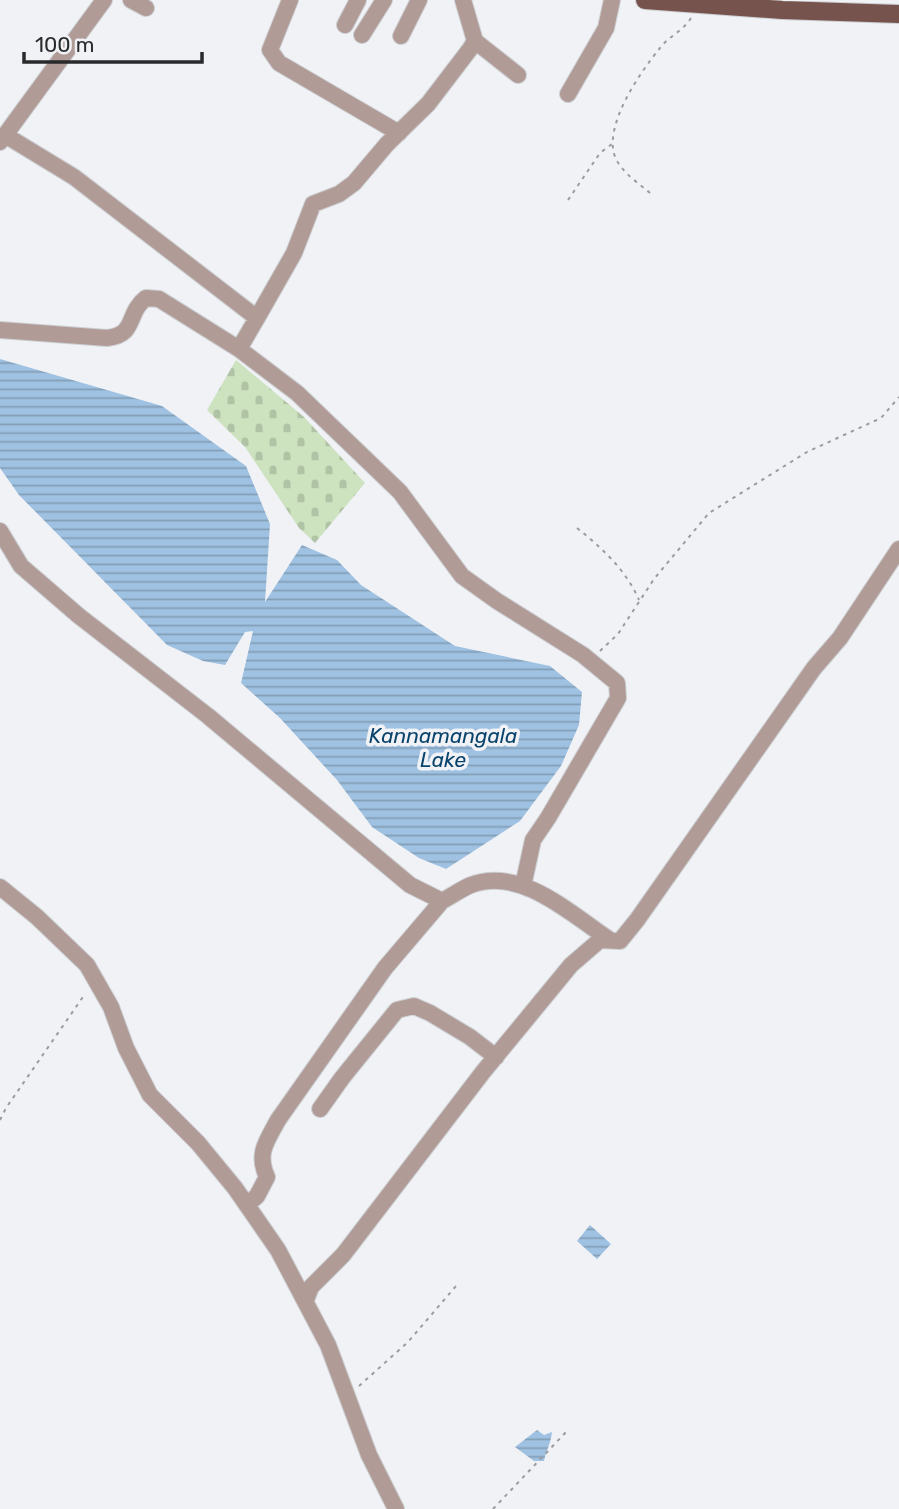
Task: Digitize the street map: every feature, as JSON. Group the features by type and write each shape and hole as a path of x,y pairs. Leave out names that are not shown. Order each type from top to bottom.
{"main road":[{"path":"657,0 899,14"}],"street":[{"path":"104,0 3,139 74,177 257,318"},
{"path":"131,0 146,8"},
{"path":"290,0 270,50 272,55 279,63 399,133"},
{"path":"345,25 358,0"},
{"path":"362,36 384,0"},
{"path":"401,36 419,0"},
{"path":"463,0 475,41 518,75"},
{"path":"568,94 606,28 612,0"},
{"path":"239,349 294,253 313,204 339,194 354,183 428,104 475,41"},
{"path":"0,330 119,337 126,331 139,303 146,298 159,299 239,349 297,393 400,492 462,576 583,655 617,682 618,698 533,839 523,886"},
{"path":"0,531 21,566 79,616 208,716 410,885 442,901"},
{"path":"306,1300 312,1287 344,1255 496,1056 571,965 600,940 620,941 637,920 814,668 840,638 899,549"},
{"path":"247,1205 257,1196 267,1177 261,1163 265,1145 278,1120 384,968 442,901 472,885 494,881 523,886 558,905 610,940"},
{"path":"0,887 37,917 87,965 111,1007 126,1048 150,1095 198,1143 247,1205 278,1250 328,1345 369,1455 396,1509"},
{"path":"320,1110 397,1010 414,1006 430,1013 496,1056"}],"path":[{"path":"650,193 620,167 614,155 612,143 619,110 661,46 690,20 696,4"},
{"path":"568,200 600,153 612,143"},
{"path":"583,655 595,655 618,634 678,548 709,513 807,452 881,418 899,397"},
{"path":"577,528 604,549 634,589 639,601"},
{"path":"0,1120 96,979"},
{"path":"347,1399 408,1342 456,1286"},
{"path":"493,1509 566,1432"}],"green space":[{"path":"236,360 304,417 365,483 315,543 299,528 245,447 207,410"}],"water":[{"name":"Kannamangala Lake","path":"0,359 162,406 246,466 270,524 265,602 302,545 337,560 361,585 455,646 550,666 582,692 579,725 561,766 520,821 446,869 419,858 372,827 337,780 280,718 241,683 253,631 245,632 225,665 203,661 167,645 19,495 0,468"},
{"path":"590,1225 611,1244 597,1259 577,1241"},
{"path":"537,1430 544,1435 552,1432 544,1461 534,1461 515,1447"}]}
